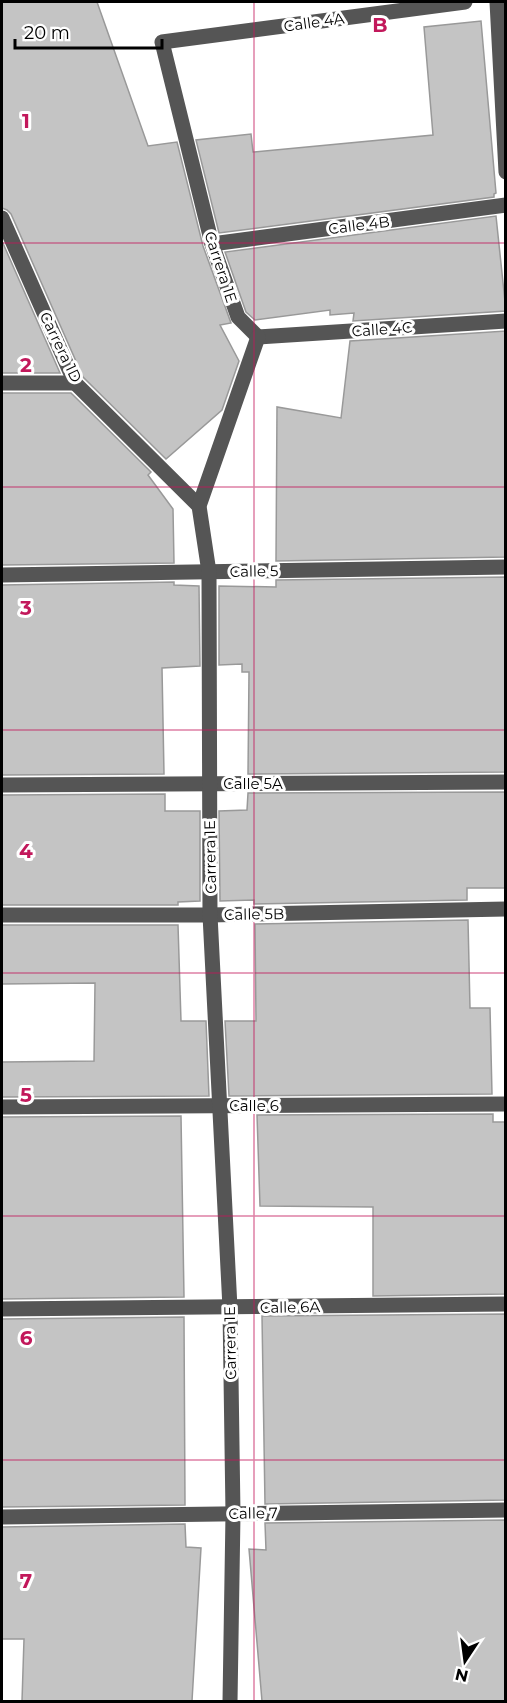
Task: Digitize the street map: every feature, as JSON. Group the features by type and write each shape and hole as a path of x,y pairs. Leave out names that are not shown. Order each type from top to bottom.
{"street":[{"name":"Calle 4A","path":"162,42 465,2"},
{"path":"497,2 506,172"},
{"name":"Carrera 1E","path":"162,42 212,244 237,316 258,337 200,506 209,572 210,915 230,1308 232,1514 230,1701"},
{"name":"Calle 4B","path":"212,244 506,205"},
{"name":"Carrera 1D","path":"2,218 75,382 200,506"},
{"name":"Calle 4C","path":"258,337 506,321"},
{"path":"2,383 75,382"},
{"name":"Calle 5","path":"2,575 506,567"},
{"name":"Calle 5A","path":"2,785 506,782"},
{"name":"Calle 5B","path":"2,915 210,915 506,909"},
{"name":"Calle 6","path":"2,1107 506,1104"},
{"name":"Calle 6A","path":"2,1309 506,1305"},
{"name":"Calle 7","path":"2,1517 506,1510"}],"building":[{"path":"2,2 97,2 148,146 177,142 203,246 231,323 220,325 239,361 222,410 166,459 83,377 11,214 2,208"},
{"path":"481,21 496,193 494,197 219,233 196,140 251,134 253,152 433,135 424,27"},
{"path":"496,216 506,311 353,321 354,313 330,315 330,310 255,320 246,312 225,252"},
{"path":"2,241 60,373 2,373"},
{"path":"506,331 506,557 276,561 277,407 341,418 350,341"},
{"path":"2,393 71,393 151,472 148,475 173,509 174,563 2,565"},
{"path":"506,577 506,772 248,774 249,672 242,672 242,664 219,665 219,586 276,587 276,580"},
{"path":"174,582 174,585 199,586 200,666 162,668 164,774 2,775 2,585"},
{"path":"506,792 506,888 467,888 467,900 254,904 254,900 220,901 219,811 247,810 248,793"},
{"path":"165,794 165,811 200,811 200,901 178,902 178,905 2,905 2,795"},
{"path":"468,920 470,1008 490,1008 492,1094 229,1096 225,1021 256,1021 255,924"},
{"path":"2,925 178,925 181,1021 206,1021 209,1096 2,1097 2,1062 94,1061 95,983 2,984"},
{"path":"493,1114 493,1122 506,1122 506,1294 373,1296 373,1207 260,1206 257,1115"},
{"path":"181,1116 184,1297 2,1299 2,1117"},
{"path":"506,1314 506,1500 265,1504 262,1316"},
{"path":"184,1317 185,1505 2,1507 2,1319"},
{"path":"506,1520 506,1701 262,1701 249,1549 266,1550 265,1523"},
{"path":"185,1524 186,1547 201,1548 192,1701 22,1701 24,1639 2,1639 2,1527"}]}
